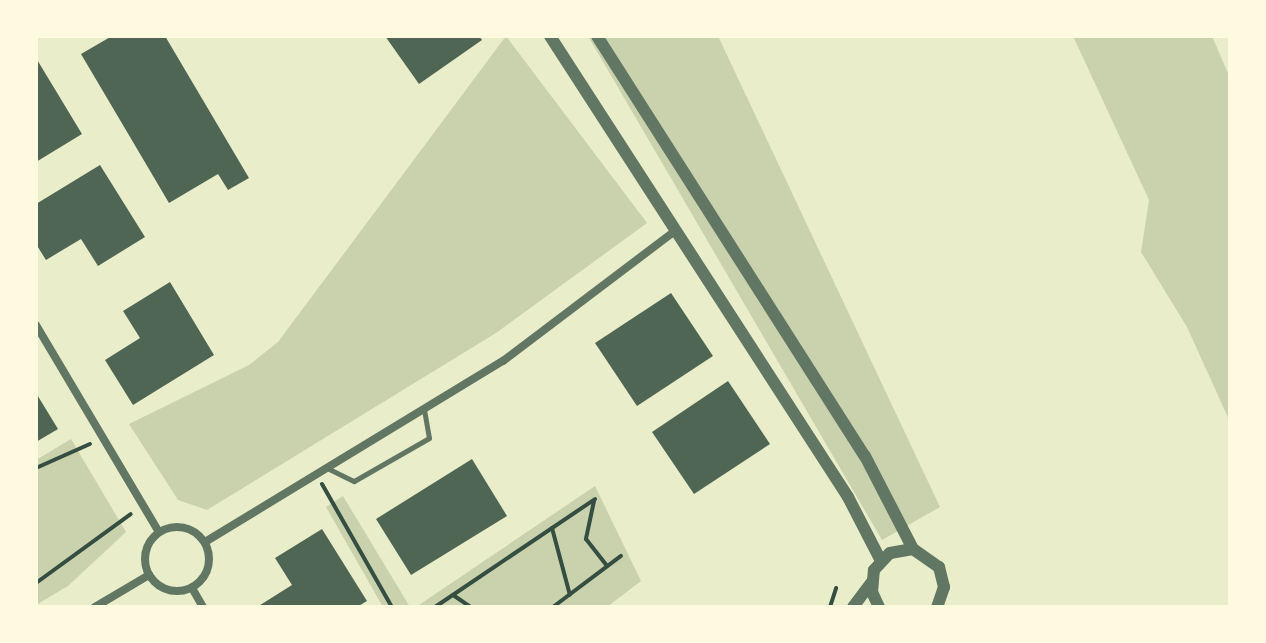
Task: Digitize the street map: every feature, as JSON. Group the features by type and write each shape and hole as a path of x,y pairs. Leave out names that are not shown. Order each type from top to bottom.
{"street":[{"path":"550,36 848,497 881,561"},
{"path":"597,36 865,456 913,549 939,567 952,607"},
{"path":"205,542 503,361 676,230"},
{"path":"36,325 159,532"},
{"path":"189,529 205,542 207,573 192,588 163,589 149,575 145,557 159,532 189,529"},
{"path":"853,607 872,582 881,561 913,549"},
{"path":"95,607 149,575"},
{"path":"872,582 879,607"},
{"path":"937,607 944,587"},
{"path":"192,588 203,607"}],"lane":[{"path":"326,468 354,481 429,438 424,409"}],"path":[{"path":"36,468 103,438"},
{"path":"316,474 392,607"},
{"path":"435,607 595,499 586,539 607,566"},
{"path":"36,583 143,506"},
{"path":"552,528 570,595"},
{"path":"553,607 621,556"},
{"path":"830,607 836,588"},
{"path":"453,595 471,607"}],"green space":[{"path":"506,36 647,223 496,333 207,510 178,500 129,424 249,365 278,342"},
{"path":"588,36 718,36 940,507 882,540"},
{"path":"1073,36 1212,36 1230,78 1230,422 1187,327 1141,252 1149,200"},
{"path":"71,439 126,532 68,586 36,605 36,460"},
{"path":"595,486 641,581 607,607 416,607"},
{"path":"343,496 410,607 383,607 326,507"}],"building":[{"path":"112,36 165,36 249,178 228,190 218,174 169,203 81,54"},
{"path":"385,36 479,36 482,40 419,84"},
{"path":"36,58 82,134 36,162"},
{"path":"100,165 145,237 98,266 81,239 46,260 36,244 36,204"},
{"path":"170,282 214,355 133,405 105,360 140,338 123,311"},
{"path":"671,293 713,356 637,406 595,343"},
{"path":"728,381 770,444 694,494 652,432"},
{"path":"36,393 58,429 36,442"},
{"path":"472,459 507,516 411,575 376,519"},
{"path":"322,529 367,601 357,607 257,607 292,585 275,558"}]}
